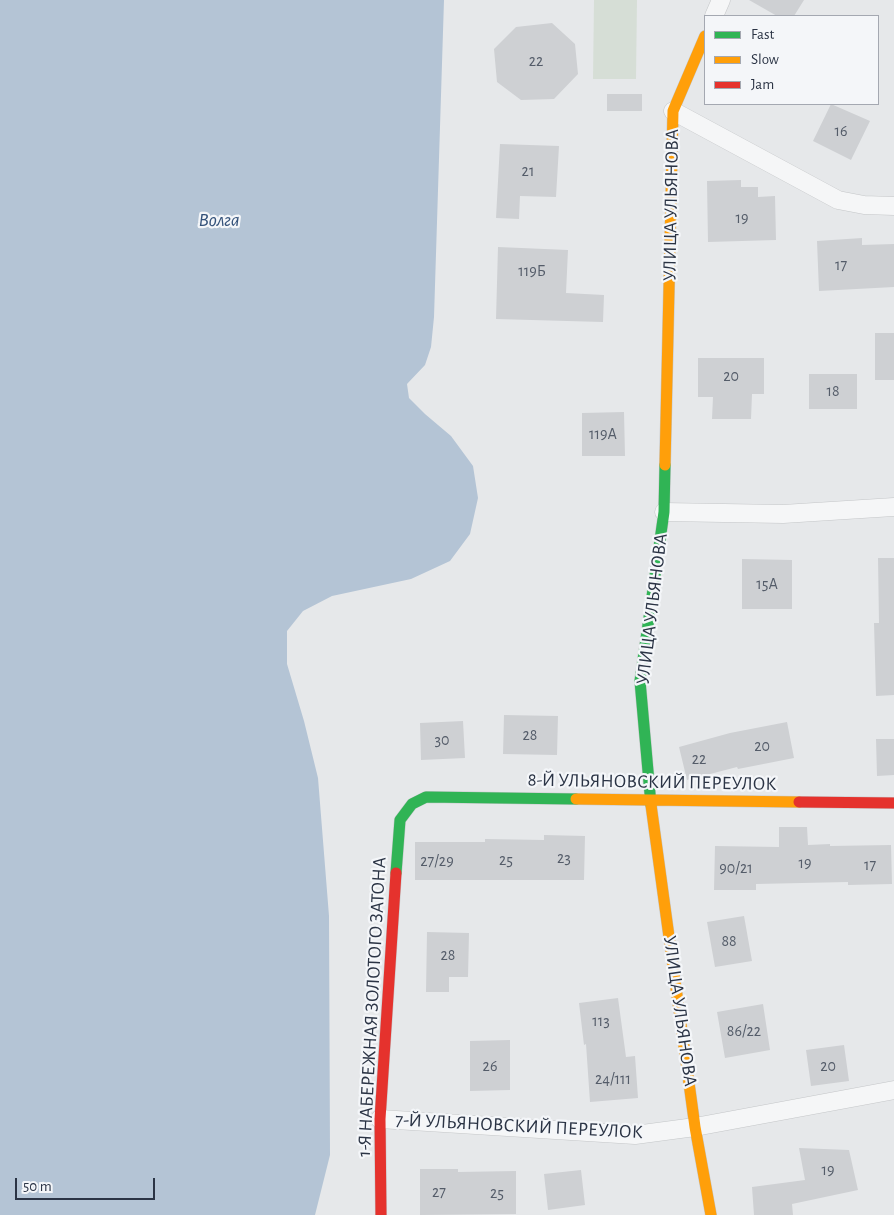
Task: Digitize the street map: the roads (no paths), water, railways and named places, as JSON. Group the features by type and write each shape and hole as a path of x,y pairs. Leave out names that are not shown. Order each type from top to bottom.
{"street":[{"path":"714,15 720,0"},
{"name":"УЛИЦА УЛЬЯНОВА","path":"704,38 673,111 664,512 640,681 650,798 696,1127 711,1215"},
{"path":"673,111 838,200 864,205 894,206"},
{"path":"664,512 782,514 894,507"},
{"name":"8-Й УЛЬЯНОВСКИЙ ПЕРЕУЛОК","path":"412,804 426,797 650,798 894,803"},
{"name":"1-Я НАБЕРЕЖНАЯ ЗОЛОТОГО ЗАТОНА","path":"381,1215 380,1119 400,820 412,804"},
{"name":"7-Й УЛЬЯНОВСКИЙ ПЕРЕУЛОК","path":"380,1119 635,1135 696,1127 894,1090"}],"water":[{"name":"Волга","path":"0,0 444,0 434,317 431,347 425,365 407,384 409,398 451,436 473,466 478,498 470,534 450,561 411,579 332,596 303,611 287,631 287,664 318,778 329,916 330,1155 315,1215 0,1215"}]}
